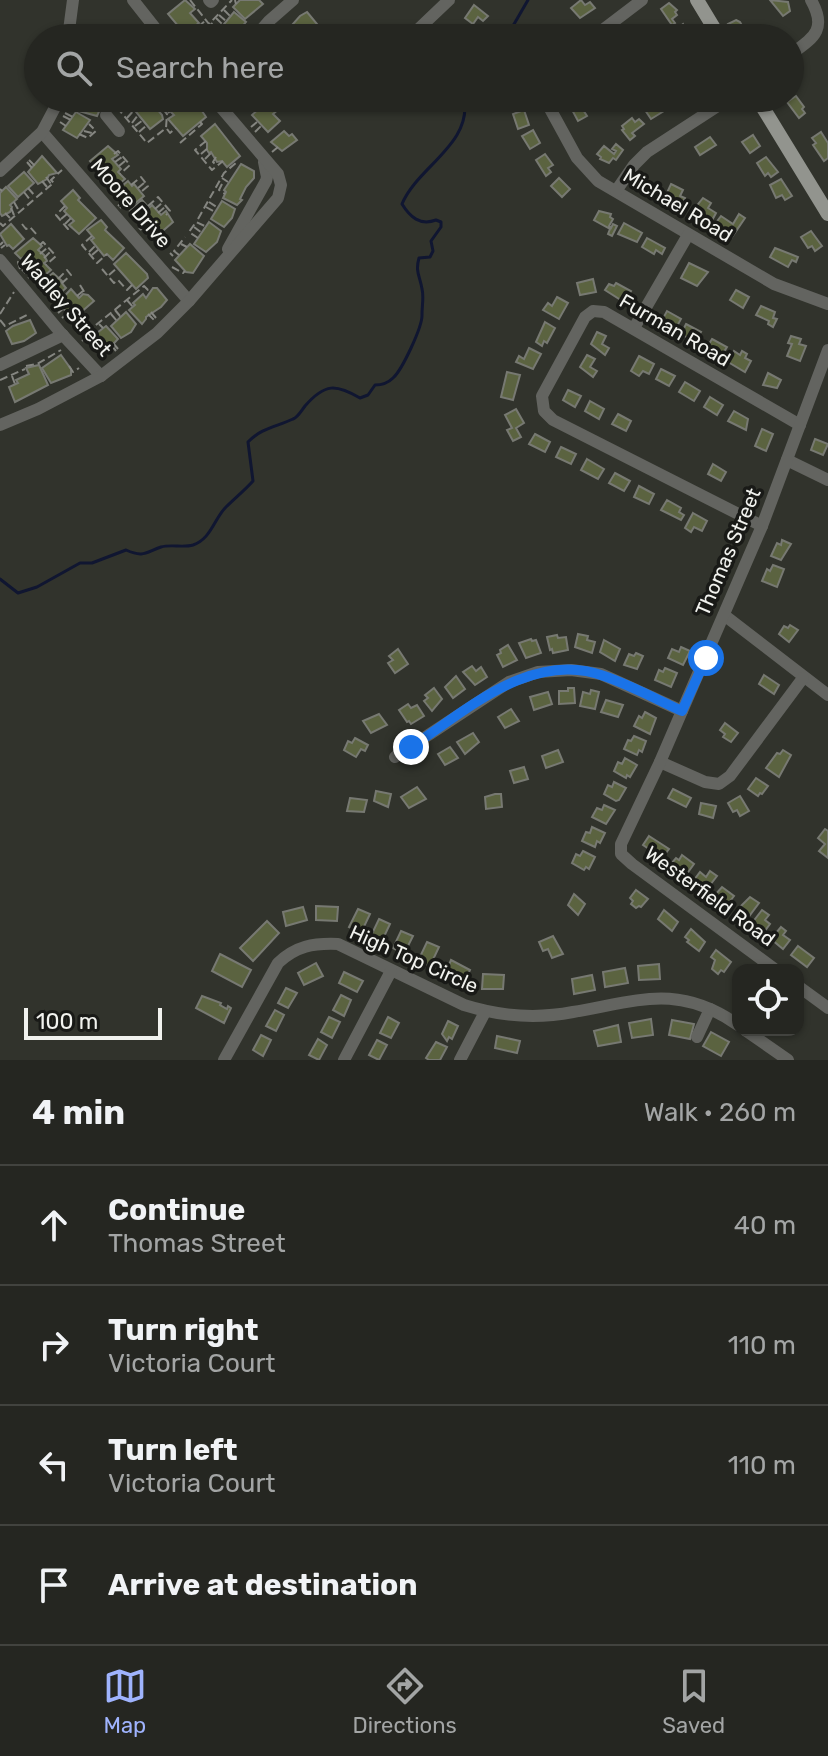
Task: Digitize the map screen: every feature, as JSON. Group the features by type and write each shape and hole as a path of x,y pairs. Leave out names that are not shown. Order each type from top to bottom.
{"main road":[{"path":"697,0 712,24"},
{"path":"766,112 828,214"}],"street":[{"path":"65,24 66,0"},
{"path":"69,24 73,0"},
{"path":"127,0 156,24"},
{"path":"133,0 142,12"},
{"path":"424,24 449,0"},
{"path":"610,24 642,0"},
{"path":"804,45 813,38 820,26 820,14 811,0"},
{"path":"261,24 286,2"},
{"path":"0,171 42,132 53,112"},
{"path":"112,112 128,127"},
{"path":"0,425 101,376 157,333 189,301 278,198 281,185 268,154 227,112"},
{"name":"Michael Road","path":"552,112 588,172 774,284 828,304"},
{"path":"616,191 647,152 708,112"},
{"name":"Moore Drive","path":"42,132 189,301"},
{"path":"219,265 266,181 268,154"},
{"path":"634,328 688,235"},
{"name":"Wadley Street","path":"2,248 63,342 101,376"},
{"name":"Furman Road","path":"762,526 547,415 542,396 585,317 593,311 604,312 800,425"},
{"path":"0,365 63,342"},
{"name":"Thomas Street","path":"621,854 621,844 660,762 762,526 828,350"},
{"path":"787,460 828,480"},
{"path":"724,615 828,695"},
{"path":"395,757 509,682 538,672 571,670 601,674 682,711"},
{"path":"660,762 705,782 719,784 730,776 803,678"},
{"name":"Westerfield Road","path":"621,854 768,964"},
{"name":"High Top Circle","path":"224,1060 278,963 291,951 306,946 338,944 485,1012 520,1016 572,1013 655,997 682,1000 710,1009 732,1022"},
{"path":"344,1060 391,971"},
{"path":"804,990 828,1008"},
{"path":"697,1037 710,1009"},
{"path":"460,1060 485,1012"},
{"path":"754,1036 788,1060"}],"path":[{"path":"215,3 230,16"},
{"path":"193,16 199,11"},
{"path":"215,18 225,23 218,14"},
{"path":"196,20 202,15"},
{"path":"112,112 127,118"},
{"path":"128,127 127,118 132,112"},
{"path":"161,113 166,112 166,128 170,133 176,128"},
{"path":"64,115 72,119"},
{"path":"128,127 138,115"},
{"path":"128,127 143,120"},
{"path":"60,122 66,126"},
{"path":"180,143 202,124 200,122"},
{"path":"250,127 257,122"},
{"path":"89,124 96,131 94,134"},
{"path":"138,132 147,125"},
{"path":"254,132 261,126"},
{"path":"128,127 138,132 147,143 166,128"},
{"path":"84,131 94,134"},
{"path":"79,134 88,138 94,134"},
{"path":"206,141 195,150 212,170 223,161"},
{"path":"268,154 276,147"},
{"path":"200,155 208,148"},
{"path":"114,154 118,151 130,165 120,174"},
{"path":"204,160 212,152"},
{"path":"216,157 213,162 217,166"},
{"path":"115,162 124,158"},
{"path":"119,166 124,158"},
{"path":"27,160 33,167"},
{"path":"221,178 237,162"},
{"path":"233,166 236,170"},
{"path":"96,168 100,174 97,180 103,176"},
{"path":"0,223 3,226 54,183 51,180 63,169"},
{"path":"46,177 50,186"},
{"path":"131,185 141,177 148,186 141,192"},
{"path":"221,178 228,182"},
{"path":"221,178 219,190 225,194"},
{"path":"42,181 50,186"},
{"path":"138,188 145,182"},
{"path":"198,219 222,184"},
{"path":"28,188 36,198"},
{"path":"24,192 32,201"},
{"path":"148,206 158,197 170,211 166,215"},
{"path":"119,207 127,200"},
{"path":"14,202 20,212"},
{"path":"155,209 162,202"},
{"path":"208,202 218,208"},
{"path":"65,206 56,215 68,229 72,226"},
{"path":"158,213 166,206"},
{"path":"205,207 215,212"},
{"path":"11,208 15,216"},
{"path":"5,213 11,219"},
{"path":"60,220 67,214"},
{"path":"64,225 71,218"},
{"path":"198,238 189,232 196,222 207,227"},
{"path":"143,223 138,229 144,227 150,230"},
{"path":"15,230 22,224 26,229"},
{"path":"193,226 202,233"},
{"path":"19,234 30,227 38,236"},
{"path":"92,236 82,245 88,253 97,263 107,254"},
{"path":"166,262 178,254 174,251 185,237"},
{"path":"40,245 43,242 56,256 46,265"},
{"path":"180,243 187,247"},
{"path":"88,253 96,245"},
{"path":"40,254 48,247"},
{"path":"177,247 183,252"},
{"path":"91,256 99,249"},
{"path":"44,258 51,251"},
{"path":"170,253 173,256"},
{"path":"24,257 18,262 21,272 30,266"},
{"path":"108,276 117,268"},
{"path":"171,268 185,271"},
{"path":"102,269 114,283 125,276"},
{"path":"58,279 67,270 71,275 62,283"},
{"path":"28,279 34,274"},
{"path":"119,282 127,290 132,285"},
{"path":"80,285 86,295"},
{"path":"81,342 93,331 91,329 126,299 144,286 151,290"},
{"path":"77,296 84,290"},
{"path":"1,310 15,291"},
{"path":"136,293 140,297"},
{"path":"131,296 136,301"},
{"path":"126,299 133,307"},
{"path":"57,314 64,308"},
{"path":"114,309 120,316 124,315"},
{"path":"1,322 5,326 33,312"},
{"path":"61,319 68,313"},
{"path":"110,313 117,321"},
{"path":"150,313 156,320"},
{"path":"98,323 103,328"},
{"path":"94,327 99,332"},
{"path":"0,380 52,358 63,342"},
{"path":"112,344 118,351"},
{"path":"44,360 47,365"},
{"path":"69,366 73,372 80,367"},
{"path":"25,368 25,375"},
{"path":"18,372 20,378"},
{"path":"12,375 15,384"}],"building":[{"path":"185,0 195,9 190,13 199,23 176,24 168,14"},
{"path":"240,0 259,0 263,4 245,19 233,7"},
{"path":"581,0 585,5 590,2 595,8 580,18 571,8"},
{"path":"770,0 788,2 790,11 783,16"},
{"path":"669,3 677,10 677,15 672,19 675,23 671,24 661,9"},
{"path":"474,5 488,16 483,21 478,17 473,24 465,18"},
{"path":"234,12 246,22 244,24 224,24"},
{"path":"307,12 317,24 293,24"},
{"path":"76,112 90,120 77,138 63,130"},
{"path":"136,112 160,112 162,115 163,119 150,129"},
{"path":"171,112 203,112 206,117 183,136 168,119 174,115"},
{"path":"255,112 275,112 273,114 280,121 268,132 252,115"},
{"path":"525,112 529,125 518,129 513,114"},
{"path":"573,112 584,112 587,116 578,121"},
{"path":"646,112 662,112 651,119"},
{"path":"632,118 644,124 632,133 635,136 630,140 622,126"},
{"path":"215,124 240,156 227,167 209,153 207,143 201,136"},
{"path":"533,130 540,143 530,149 522,136"},
{"path":"284,131 297,140 282,151 271,142"},
{"path":"821,132 828,143 828,158 824,161 812,138"},
{"path":"753,135 760,146 750,153 742,142"},
{"path":"710,137 716,145 700,155 695,147"},
{"path":"616,144 623,150 616,160 613,158 609,163 600,159 597,154 604,146 614,154 616,151 612,149"},
{"path":"108,146 118,155 112,159 125,179 112,190 90,161"},
{"path":"545,154 553,165 548,168 551,172 546,176 536,160"},
{"path":"42,156 57,173 38,184 28,172"},
{"path":"766,157 778,172 771,177 768,173 765,176 757,163"},
{"path":"241,164 254,171 254,178 237,205 223,198 224,190"},
{"path":"24,172 34,183 18,197 8,186"},
{"path":"559,178 570,189 562,197 551,186"},
{"path":"781,179 792,196 785,200 782,195 776,198 770,185"},
{"path":"128,181 144,196 132,206 116,191"},
{"path":"671,184 683,190 680,196 685,198 681,207 665,197"},
{"path":"6,187 17,199 10,205 10,212 2,216 0,193"},
{"path":"73,190 80,198 78,200 96,218 79,234 69,225 74,221 64,211 67,208 61,201"},
{"path":"703,198 711,203 708,208 716,213 710,224 691,213"},
{"path":"142,200 161,215 166,211 173,222 156,237 130,211"},
{"path":"222,201 235,209 224,227 211,219"},
{"path":"599,211 611,214 613,219 609,226 617,226 612,236 608,234 610,229 594,220"},
{"path":"739,214 745,218 732,237 715,224 721,216 733,224"},
{"path":"101,220 107,227 105,230 124,248 113,260 107,254 104,256 87,230"},
{"path":"209,222 221,231 217,242 206,252 194,244"},
{"path":"624,223 642,233 637,242 618,234"},
{"path":"11,224 24,239 13,249 7,246 0,234"},
{"path":"811,231 822,246 815,251 812,246 808,248 801,237"},
{"path":"33,238 42,246 38,250 51,270 39,280 24,257 21,259 15,253"},
{"path":"647,238 665,248 662,254 656,250 654,254 642,247"},
{"path":"190,244 204,256 193,273 186,272 175,260"},
{"path":"775,248 798,257 796,262 792,260 788,267 770,257"},
{"path":"126,253 147,274 148,278 136,289 114,264"},
{"path":"689,263 708,272 697,286 681,278"},
{"path":"53,273 66,288 55,298 41,283"},
{"path":"593,279 596,292 580,295 577,283"},
{"path":"616,283 631,291 624,302 605,290 609,284 614,286"},
{"path":"153,288 157,288 167,300 142,324 129,310 143,294 146,298"},
{"path":"71,289 79,298 83,294 88,295 94,301 73,319 58,303"},
{"path":"736,290 749,297 743,308 730,300"},
{"path":"557,297 568,303 559,319 543,310 548,303 552,306"},
{"path":"761,306 775,312 773,318 777,319 773,327 768,324 769,321 756,315"},
{"path":"667,311 681,319 675,330 661,322"},
{"path":"126,312 136,324 131,332 121,338 111,326"},
{"path":"30,320 36,333 12,344 6,331"},
{"path":"545,322 555,328 542,346 536,342"},
{"path":"686,324 701,332 695,342 681,334"},
{"path":"106,326 118,339 103,355 89,339"},
{"path":"597,332 606,336 602,344 609,348 605,355 591,344"},
{"path":"791,336 801,339 799,344 806,346 800,361 787,356 792,344 788,343"},
{"path":"712,339 727,347 720,358 706,349"},
{"path":"529,348 541,354 533,369 516,362 519,356 524,359"},
{"path":"734,351 740,355 742,351 747,354 745,358 751,361 745,372 728,362"},
{"path":"61,355 71,369 71,375 51,383 42,368"},
{"path":"587,355 595,359 590,367 597,371 593,377 580,367"},
{"path":"639,356 654,364 649,374 643,371 639,376 631,371"},
{"path":"39,365 48,385 15,402 9,387 29,374 26,368"},
{"path":"661,369 675,376 669,386 656,379"},
{"path":"507,372 520,375 513,400 501,397"},
{"path":"768,373 781,380 777,388 763,385"},
{"path":"685,382 700,391 694,401 679,392"},
{"path":"568,390 581,396 575,407 563,400"},
{"path":"710,397 723,405 717,415 704,407"},
{"path":"590,401 604,409 599,419 585,411"},
{"path":"516,409 524,423 516,428 521,437 513,441 507,430 512,428 505,415"},
{"path":"734,411 748,419 746,430 728,421"},
{"path":"618,414 631,421 626,431 612,424"},
{"path":"762,429 773,434 766,451 755,446"},
{"path":"535,434 550,442 545,452 529,444"},
{"path":"815,439 828,444 823,455 811,450"},
{"path":"561,447 576,454 571,464 556,457"},
{"path":"587,459 604,469 598,479 581,470"},
{"path":"713,464 726,472 721,481 708,474"},
{"path":"615,473 630,481 624,491 609,483"},
{"path":"639,486 654,494 649,504 634,497"},
{"path":"667,500 681,508 679,512 684,515 681,520 661,510"},
{"path":"693,513 707,521 702,531 694,527 691,532 685,528"},
{"path":"782,540 791,544 781,560 771,556 777,543 781,545"},
{"path":"773,565 784,569 777,587 762,581 767,569 770,571"},
{"path":"790,625 798,630 789,642 779,634 784,626 788,628"},
{"path":"578,634 588,636 587,640 595,642 592,653 575,647"},
{"path":"557,635 558,638 566,637 568,650 553,653 550,650 547,637"},
{"path":"536,640 541,653 526,658 519,643"},
{"path":"604,640 620,649 615,661 600,652"},
{"path":"508,645 517,660 503,667 497,655"},
{"path":"681,647 690,651 683,665 668,658 672,649 679,652"},
{"path":"398,649 408,664 395,673 388,663 393,660 389,656"},
{"path":"636,653 643,656 637,669 624,665 629,654 634,656"},
{"path":"472,666 476,671 481,667 487,677 475,685 463,672"},
{"path":"665,668 677,673 671,687 655,680 659,670 663,672"},
{"path":"764,675 779,685 774,694 759,684"},
{"path":"456,676 465,689 453,698 445,687"},
{"path":"434,688 442,699 432,711 424,701 428,698 425,695"},
{"path":"568,688 574,688 575,703 559,704 559,691 568,691"},
{"path":"591,690 599,692 595,709 580,706 583,692 590,694"},
{"path":"548,692 552,704 534,710 530,697"},
{"path":"606,700 623,705 618,717 601,712"},
{"path":"408,704 411,708 417,705 424,716 411,724 399,710"},
{"path":"511,709 519,721 505,728 498,717"},
{"path":"645,712 656,718 650,734 634,726"},
{"path":"379,714 387,725 371,733 363,721"},
{"path":"725,723 738,733 731,742 723,737 725,734 720,730"},
{"path":"473,733 479,742 465,754 457,742"},
{"path":"634,736 646,741 642,752 639,750 637,755 624,749"},
{"path":"355,738 368,745 356,757 344,750 348,741 352,743"},
{"path":"450,747 458,758 445,765 438,754"},
{"path":"558,750 563,762 546,768 542,756"},
{"path":"783,750 791,755 779,777 766,768"},
{"path":"625,758 637,765 630,777 627,775 626,778 614,771 618,762 622,764"},
{"path":"524,767 528,779 514,783 510,771"},
{"path":"756,778 768,786 758,796 748,789"},
{"path":"614,782 626,788 616,801 604,794 608,785 612,787"},
{"path":"417,787 426,799 409,808 401,797"},
{"path":"673,789 691,798 686,807 668,798"},
{"path":"376,791 391,794 388,807 374,801"},
{"path":"501,794 502,807 486,809 485,797"},
{"path":"740,796 749,811 740,816 737,810 733,812 728,803"},
{"path":"350,798 367,800 364,812 347,811"},
{"path":"701,803 716,806 713,818 699,814"},
{"path":"604,805 615,810 606,824 592,817 597,808 602,810"},
{"path":"592,827 605,833 595,847 582,841"},
{"path":"825,829 828,831 828,858 819,851 825,844 818,838"},
{"path":"649,836 669,849 662,858 643,845"},
{"path":"583,851 595,857 589,869 586,867 584,870 572,863 576,854 580,856"},
{"path":"682,855 694,864 686,875 670,865"},
{"path":"710,871 717,876 707,889 694,880 700,872 706,877"},
{"path":"722,887 734,896 727,905 715,895"},
{"path":"636,890 648,899 636,908 630,898"},
{"path":"574,894 585,904 578,915 568,905"},
{"path":"750,897 759,903 747,919 736,911"},
{"path":"316,906 338,907 337,921 316,920"},
{"path":"303,907 307,920 286,926 283,912"},
{"path":"358,909 370,914 361,933 349,927"},
{"path":"664,910 678,922 672,931 658,919"},
{"path":"762,910 769,915 765,920 770,924 764,932 752,923"},
{"path":"379,919 390,924 380,945 369,940"},
{"path":"267,921 279,933 253,961 240,948"},
{"path":"781,927 786,931 783,935 790,940 783,949 771,939"},
{"path":"691,929 705,942 699,951 685,937"},
{"path":"401,931 413,936 404,954 393,948"},
{"path":"553,936 563,954 552,958 548,949 543,951 539,942"},
{"path":"427,942 439,947 430,966 418,961"},
{"path":"798,946 814,958 807,967 791,955"},
{"path":"716,950 731,962 724,972 721,970 718,974 712,969 715,960 711,957"},
{"path":"220,954 251,970 242,987 212,971"},
{"path":"451,960 470,970 464,983 445,974"},
{"path":"316,963 323,976 304,985 298,973"},
{"path":"659,964 660,979 639,980 638,966"},
{"path":"625,968 628,983 605,987 603,972"},
{"path":"344,972 363,981 357,992 339,983"},
{"path":"483,974 504,975 503,989 482,989"},
{"path":"592,975 595,990 574,994 572,979"},
{"path":"286,988 297,993 288,1008 278,1003"},
{"path":"341,995 351,1000 344,1016 333,1010"},
{"path":"202,996 221,1003 227,1009 228,1006 231,1008 224,1023 196,1008"},
{"path":"275,1010 284,1015 276,1031 266,1026"},
{"path":"329,1017 340,1022 332,1038 321,1032"},
{"path":"388,1017 399,1023 391,1038 380,1033"},
{"path":"651,1019 653,1035 632,1038 629,1023"},
{"path":"672,1020 694,1024 690,1039 669,1035"},
{"path":"448,1021 458,1026 452,1039 449,1037 447,1041 442,1034"},
{"path":"618,1025 621,1042 598,1046 594,1031"},
{"path":"711,1032 729,1042 721,1056 703,1046"},
{"path":"261,1035 271,1040 263,1056 253,1050"},
{"path":"497,1036 520,1041 517,1053 495,1048"},
{"path":"318,1039 327,1045 319,1060 309,1055"},
{"path":"377,1040 387,1045 379,1060 369,1055"},
{"path":"436,1042 447,1047 440,1060 429,1060 426,1058"}],"waterway":[{"path":"514,24 528,0"},
{"path":"0,579 18,593 37,587 80,563 92,563 126,550 141,554 165,546 189,546 199,542 226,507 253,481 248,442 253,437 295,418 312,398 325,390 337,388 360,398 368,395 375,385 393,378 411,348 421,320 423,295 419,258 430,257 433,251 431,241 441,227 441,222 436,220 425,222 416,219 402,204 419,178 452,142 465,112"}],"route":[{"path":"411,747 509,682 538,672 571,670 601,674 682,711 706,658"}]}
